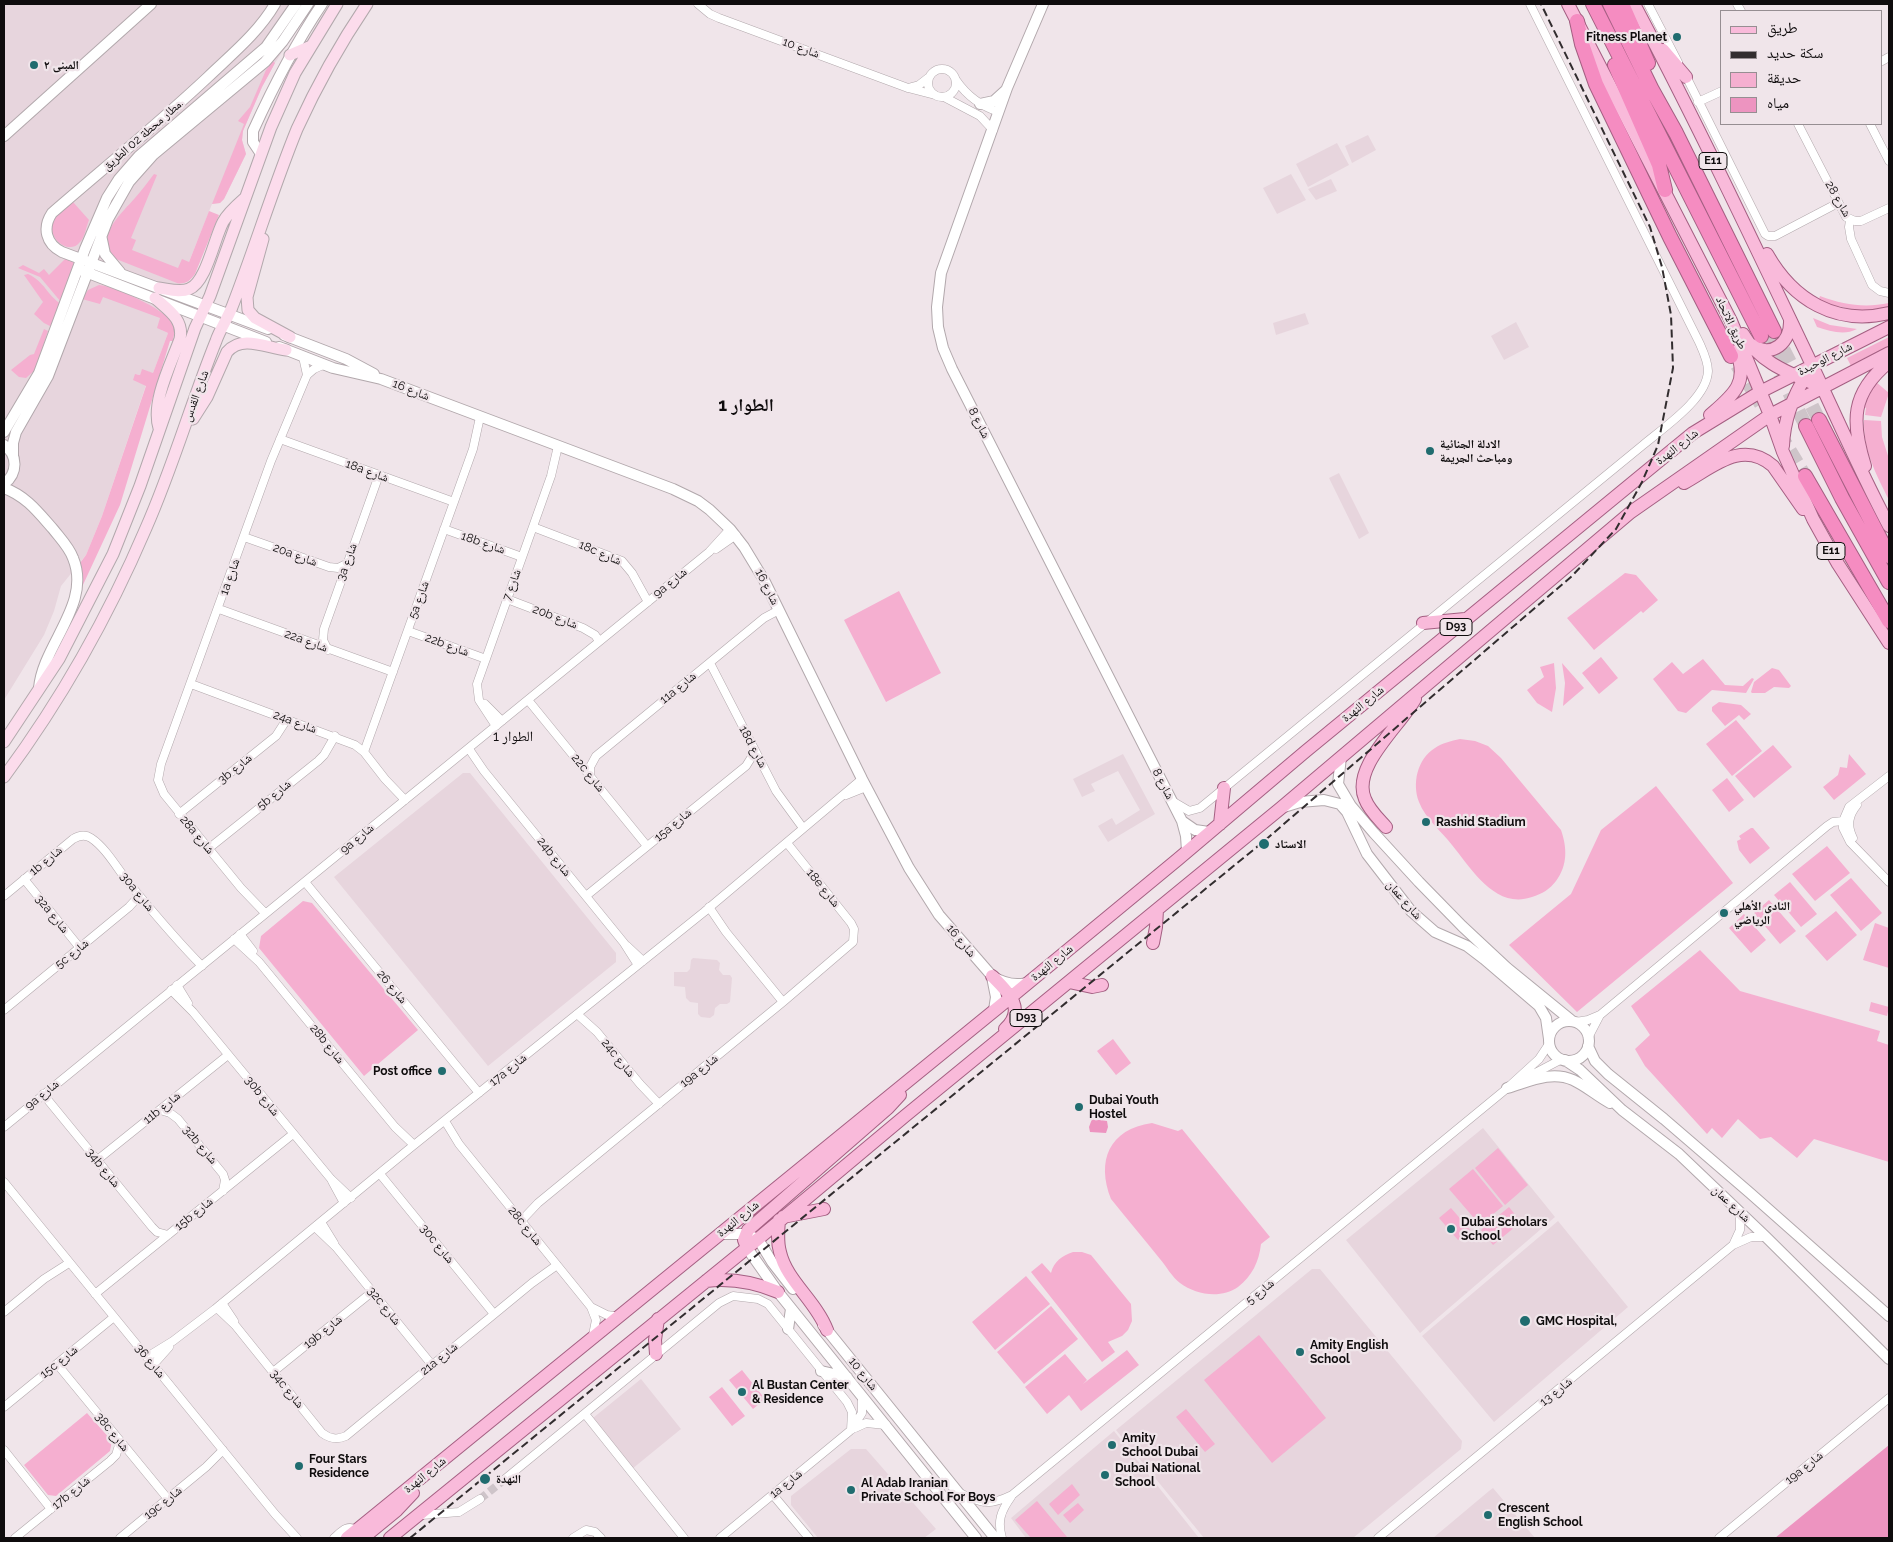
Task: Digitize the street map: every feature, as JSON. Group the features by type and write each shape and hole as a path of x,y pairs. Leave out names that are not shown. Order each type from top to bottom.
{"highway":[{"name":"طريق الاتحاد","path":"1593,4 1768,333 1676,133 1655,98 1610,4"},
{"path":"1622,4 1663,97 1676,133"},
{"path":"1577,21 1582,44 1596,84 1670,238 1731,356"},
{"path":"1605,29 1614,62 1659,165 1665,190"},
{"name":"E11","path":"1889,556 1813,423 1842,498 1889,582"},
{"path":"1805,476 1889,620"}],"main road":[{"name":"شارع القدس","path":"4,742 39,692 75,630 114,554 129,517 202,311 281,103 310,46 337,4"},
{"name":"شارع القدس","path":"4,777 52,707 103,620 147,527 216,340 229,315 286,157 309,102 337,49 367,4"},
{"name":"طريق الاتحاد","path":"1568,4 1665,190 1742,344 1783,452 1813,519 1842,571 1889,643"},
{"name":"E11","path":"1634,4 1724,184 1889,526"},
{"path":"1652,38 1686,77"},
{"path":"290,55 310,46"},
{"path":"1724,184 1741,207 1776,270 1797,293 1814,304 1839,314 1867,317 1889,313"},
{"path":"157,293 187,290 197,284 204,273 224,220 234,207 245,198"},
{"path":"266,215 262,246 247,297 247,306 253,316 290,337"},
{"path":"157,293 175,316 181,329 180,339 158,402 157,420 160,430"},
{"path":"1720,298 1748,342 1766,360 1822,387"},
{"path":"1693,433 1704,420 1730,398 1741,375 1738,356 1722,316 1720,298"},
{"path":"1748,342 1761,350 1777,348 1784,343 1788,336 1790,320"},
{"name":"شارع الوحيدة","path":"1760,392 1799,377 1812,365 1889,327"},
{"path":"182,435 207,397 225,355 233,346 248,342 286,350"},
{"name":"شارع الوحيدة","path":"1770,415 1889,353"},
{"path":"1874,498 1861,451 1856,420 1859,402 1866,386 1872,377 1889,362"},
{"path":"1783,452 1785,431 1799,377"},
{"name":"شارع النهدة","path":"360,1534 408,1499 430,1471 1011,997 1693,433 1760,392"},
{"name":"شارع النهدة","path":"390,1538 658,1319 706,1281 761,1243 782,1219 1281,808 1631,512 1770,415"},
{"path":"1658,492 1678,486 1729,457 1738,454 1751,454 1767,460 1773,466 1798,504 1813,519"},
{"path":"1423,623 1448,622 1467,618"},
{"path":"1386,828 1365,800 1362,788 1363,776 1368,765 1404,717 1420,690"},
{"path":"1220,824 1224,788"},
{"path":"1153,943 1157,910"},
{"path":"905,1116 925,1094 1010,1024 1015,1013 1011,997 992,976"},
{"path":"1069,982 1092,987 1102,985"},
{"path":"749,1252 744,1240 746,1234 888,1108 919,1071"},
{"path":"824,1209 782,1219 778,1240 782,1260 794,1280 818,1311 827,1330"},
{"path":"706,1281 748,1282 778,1292"},
{"path":"656,1354 655,1340 658,1319"},
{"path":"347,1538 360,1534"}],"street":[{"path":"4,136 151,4"},
{"name":"مطار محطة 02 الطريق.","path":"157,293 108,281 57,250 49,241 46,230 49,218 52,213 168,115 257,29 275,4"},
{"name":"مطار محطة 02 الطريق.","path":"4,484 10,479 14,470 13,443 16,432 48,376 80,294 85,266 107,198 126,170 139,156 266,47 296,4"},
{"name":"مطار محطة 02 الطريق.","path":"4,432 40,372 85,266 118,198 139,169 153,155 265,62 283,41 308,4"},
{"path":"261,154 253,142 252,135 290,55 322,4"},
{"name":"شارع 10","path":"698,4 710,14 720,18 908,88 935,95"},
{"name":"شارع 8","path":"1043,4 1006,90 941,272 937,307 940,336 952,369 1182,821 1187,851"},
{"path":"1171,800 1186,810 1197,810 1423,623 1643,445 1701,392 1708,371 1705,355 1530,4"},
{"path":"1648,4 1762,231 1768,236 1775,236 1838,203"},
{"path":"908,88 919,85 937,69 945,68 952,72 967,94 980,104 999,112"},
{"path":"928,78 928,88 935,95 944,97 980,116 993,130"},
{"path":"944,97 955,89 956,80"},
{"path":"980,104 994,100 1006,90"},
{"path":"1698,102 1720,92"},
{"name":"شارع 28","path":"1799,125 1843,213 1850,220 1850,239 1872,285 1880,292 1889,293"},
{"path":"1871,125 1889,161"},
{"path":"1850,220 1855,222 1866,220 1889,208"},
{"path":"101,234 105,254 123,274"},
{"name":"مطار محطة 02 الطريق.","path":"85,266 123,274 157,293 202,311"},
{"path":"80,294 92,285 108,281"},
{"name":"شارع 16","path":"202,311 229,315 290,337 346,359 381,379"},
{"name":"شارع 16","path":"202,311 223,326 303,357 381,379 561,447 686,495 710,510 733,532 755,564 864,783 909,868 930,903 992,976"},
{"path":"303,357 307,375 324,364"},
{"name":"1a شارع","path":"158,780 161,764 280,439 307,375"},
{"name":"5a شارع","path":"364,752 483,418"},
{"name":"18a شارع","path":"280,439 454,502"},
{"path":"4,445 13,455"},
{"name":"شارع 7","path":"499,723 482,706 477,694 477,684 561,447"},
{"name":"3a شارع","path":"328,650 322,634 380,475"},
{"path":"4,488 21,496 34,506 66,545 73,558 77,572 77,588 74,602 44,666 39,692"},
{"name":"18c شارع","path":"533,527 622,561 630,569 648,602"},
{"name":"18b شارع","path":"444,529 522,557"},
{"name":"9a شارع","path":"4,1127 733,532"},
{"name":"20a شارع","path":"244,537 329,567 338,568 346,564"},
{"name":"20b شارع","path":"507,599 584,628 595,635 598,641"},
{"path":"1444,607 1443,614 1448,622"},
{"name":"22a شارع","path":"219,609 393,672"},
{"name":"11a شارع","path":"590,775 590,767 596,756 764,618 779,610"},
{"name":"22b شارع","path":"408,631 486,659"},
{"name":"18d شارع","path":"710,663 779,796 803,828"},
{"name":"24a شارع","path":"191,684 355,745 364,752 402,803"},
{"name":"22c شارع","path":"528,700 647,846"},
{"name":"3b شارع","path":"179,814 276,736 287,719"},
{"name":"5b شارع","path":"208,849 321,758 335,736"},
{"name":"15a شارع","path":"586,896 746,766 754,750"},
{"name":"24b شارع","path":"467,751 640,963"},
{"name":"شارع عمان","path":"1341,757 1338,784 1351,806 1374,833 1462,926 1550,1005 1574,1022"},
{"path":"1889,776 1849,807 1843,821 1843,828 1847,838 1889,882"},
{"name":"28a شارع","path":"158,780 164,794 179,814 263,915"},
{"name":"17a شارع","path":"147,1357 173,1341 219,1305 706,910 842,796 864,783"},
{"path":"1866,856 1852,836 1849,822 1854,809 1869,792"},
{"name":"شارع عمان","path":"1281,808 1300,802 1324,800 1340,804 1347,812 1367,854 1411,911 1435,932 1466,946 1484,958 1539,1006 1546,1018 1549,1041"},
{"path":"1182,821 1195,830 1210,832"},
{"path":"1600,1015 1579,1058 1563,1060 1552,1052 1549,1041 1550,1033 1557,1025 1561,1022 1588,1020 1600,1015 1827,826 1834,822 1843,821"},
{"name":"1b شارع","path":"4,896 72,839 82,836 92,838"},
{"name":"30a شارع","path":"92,838 199,968"},
{"name":"18e شارع","path":"787,842 851,923 855,935"},
{"name":"32a شارع","path":"24,879 80,948"},
{"name":"شارع 26","path":"305,882 479,1093"},
{"name":"5c شارع","path":"4,1010 140,896"},
{"path":"706,910 783,1002"},
{"name":"19a شارع","path":"519,1218 849,947 855,935"},
{"name":"28b شارع","path":"237,936 412,1147"},
{"path":"992,976 1005,983 1026,983"},
{"path":"992,976 996,990 994,1010"},
{"name":"30b شارع","path":"174,988 293,1134 331,1179 351,1198"},
{"name":"24c شارع","path":"580,1011 657,1106"},
{"path":"1574,1022 1584,1028 1588,1042"},
{"name":"شارع 5","path":"957,1491 975,1500 988,1503 1000,1501 1012,1495 1507,1088 1539,1059 1549,1041"},
{"name":"شارع عمان","path":"1588,1042 1595,1061 1608,1074 1750,1193 1889,1316"},
{"name":"11b شارع","path":"96,1161 228,1055"},
{"name":"شارع عمان","path":"1563,1060 1586,1075 1622,1110 1679,1154 1889,1358"},
{"name":"شارع 5","path":"1507,1088 1563,1060"},
{"path":"1507,1088 1543,1077 1560,1076 1572,1080 1622,1110"},
{"name":"34b شارع","path":"43,1094 152,1227 157,1232 168,1235"},
{"name":"32b شارع","path":"160,1110 170,1113 178,1119 220,1169 224,1180 223,1191"},
{"name":"28c شارع","path":"442,1124 591,1307 607,1315 619,1317"},
{"name":"15b شارع","path":"95,1294 293,1134"},
{"name":"30c شارع","path":"380,1174 494,1314"},
{"name":"30b شارع","path":"331,1179 344,1203"},
{"name":"شارع 36","path":"4,1182 278,1518 297,1538"},
{"path":"1733,1245 1740,1230 1740,1213"},
{"name":"32c شارع","path":"318,1224 432,1365"},
{"path":"720,1234 746,1234 761,1243"},
{"name":"شارع 13","path":"1378,1538 1733,1245 1746,1238 1766,1237"},
{"name":"شارع 10","path":"761,1243 772,1262 995,1538"},
{"name":"شارع 10","path":"749,1252 791,1309 976,1538"},
{"path":"4,1299 6,1309 67,1260"},
{"name":"21a شارع","path":"346,1436 556,1264"},
{"name":"19b شارع","path":"274,1372 372,1292"},
{"path":"505,1480 719,1303 733,1296 766,1302 850,1406 853,1418 851,1430"},
{"name":"34c شارع","path":"219,1305 322,1433 331,1438 346,1436"},
{"path":"590,1339 594,1334 596,1320 591,1307"},
{"path":"788,1329 791,1309"},
{"name":"15c شارع","path":"4,1407 114,1317"},
{"name":"17a شارع","path":"153,1365 173,1341"},
{"name":"38c شارع","path":"57,1364 168,1499"},
{"path":"821,1371 847,1377"},
{"name":"1a شارع","path":"851,1430 862,1413 862,1395"},
{"name":"19a شارع","path":"1719,1538 1889,1398"},
{"path":"585,1414 684,1538"},
{"name":"1a شارع","path":"720,1538 851,1430 866,1423 886,1425"},
{"name":"17b شارع","path":"15,1538 113,1458 120,1442"},
{"path":"4,1450 51,1509"},
{"name":"19c شارع","path":"120,1538 225,1453"},
{"path":"773,1495 809,1538"},
{"name":"شارع 5","path":"1002,1538 999,1524 1000,1518 1012,1495"},
{"path":"418,1515 459,1512 480,1499"},
{"path":"334,1538 350,1527 360,1534"},
{"path":"573,1538 586,1530 595,1532 601,1538"}],"shaded area":[{"path":"4,4 313,4 262,87 243,131 242,140 246,154 224,199 220,203 212,204 162,330 168,333 153,373 142,370 140,375 136,374 146,385 102,516 86,555 61,586 54,611 44,635 4,700"},
{"path":"1368,135 1376,150 1352,163 1345,146"},
{"path":"1337,143 1349,165 1308,187 1296,164"},
{"path":"1291,174 1306,200 1277,214 1263,188"},
{"path":"1331,179 1337,191 1316,200 1308,189"},
{"path":"1305,313 1309,324 1276,335 1273,323"},
{"path":"1516,322 1529,347 1504,360 1491,336"},
{"path":"1339,473 1369,533 1359,539 1329,478"},
{"path":"1123,754 1155,814 1108,842 1098,826 1112,818 1116,825 1140,810 1118,771 1091,784 1095,791 1082,797 1073,779"},
{"path":"463,773 470,773 616,953 616,962 488,1066 334,877"},
{"path":"693,958 717,960 720,963 719,970 723,975 730,975 732,978 730,1002 720,1004 715,1008 714,1015 710,1018 701,1017 698,1014 698,1003 690,1002 686,998 685,987 674,986 674,972 687,972 690,969"},
{"name":"Dubai Scholars School","path":"1483,1128 1555,1217 1420,1333 1346,1240"},
{"name":"GMC Hospital,","path":"1558,1221 1628,1307 1494,1422 1422,1336"},
{"name":"Amity English School","path":"1312,1269 1320,1269 1462,1441 1461,1449 1353,1538 1204,1538 1116,1430"},
{"path":"641,1379 681,1429 632,1469 593,1418"},
{"name":"Dubai National School","path":"1114,1431 1199,1538 1026,1538 1011,1518"},
{"name":"Al Adab Iranian Private School For Boys","path":"851,1449 866,1449 936,1529 924,1538 818,1538 791,1505 791,1496"},
{"name":"Crescent English School","path":"1493,1488 1535,1538 1433,1538 1489,1491"}],"green space":[{"path":"273,61 275,63 262,87 243,131 242,140 246,154 224,199 220,203 212,204 244,124 238,121 250,107 266,70"},
{"path":"154,174 157,175 131,238 136,240 132,250 178,268 182,259 189,262 209,211 219,215 195,274 185,283 177,283 116,259 109,251 107,243 111,227"},
{"path":"73,202 89,220 82,240 75,246 70,247 64,246 59,242 52,231 52,225 59,213"},
{"path":"66,258 74,262 61,302 40,277 18,268 23,265 39,273 44,269 49,275"},
{"path":"28,274 34,277 61,304 52,327 34,314 43,302 24,275"},
{"path":"99,285 127,294 159,311 172,322 174,331 173,341 170,341 120,505 82,587 80,563 86,555 102,516 146,386 133,380 135,374 140,375 142,369 153,373 168,333 157,328 160,318 103,297 100,304 82,299 88,290"},
{"path":"1820,296 1855,305 1889,303 1889,310 1870,313 1818,302"},
{"path":"1813,318 1830,325 1857,329 1847,332 1827,330 1817,327"},
{"path":"44,329 48,331 35,370 26,378 19,377 11,370 34,354"},
{"path":"1889,337 1889,347 1851,366 1847,358"},
{"path":"1876,382 1889,393 1881,417 1865,415 1866,408 1863,407"},
{"path":"1864,420 1881,421 1882,437 1889,459 1889,500 1868,452"},
{"path":"1625,573 1636,575 1658,600 1643,613 1641,611 1594,650 1567,618"},
{"path":"899,591 941,673 886,702 844,620"},
{"path":"1601,657 1618,678 1599,694 1582,673"},
{"path":"1703,659 1725,685 1743,686 1752,678 1754,679 1746,693 1712,690 1686,713 1678,711 1653,679 1672,662 1683,674"},
{"path":"1554,663 1556,688 1552,712 1537,703 1527,690 1544,677 1540,667"},
{"path":"1562,663 1584,688 1563,706 1565,683"},
{"path":"1772,668 1779,670 1791,686 1789,688 1774,687 1765,693 1752,693 1754,682"},
{"path":"1719,702 1741,705 1751,714 1744,720 1739,715 1725,726 1712,711 1712,707"},
{"path":"1736,720 1762,751 1732,776 1706,744"},
{"path":"1460,739 1475,741 1488,746 1501,758 1561,830 1565,849 1563,869 1554,884 1542,893 1519,899 1507,898 1495,892 1476,875 1422,808 1416,788 1420,765 1435,748 1444,743"},
{"path":"1773,745 1792,767 1754,798 1735,776"},
{"path":"1849,754 1866,774 1834,800 1823,787 1838,775 1840,767 1847,768"},
{"path":"1727,778 1744,800 1729,812 1712,790"},
{"path":"1656,786 1733,883 1577,1012 1509,945 1571,894 1601,830"},
{"path":"1751,828 1770,848 1750,864 1739,850 1737,841 1741,839 1739,836"},
{"path":"1827,846 1850,873 1815,901 1792,874"},
{"path":"1851,878 1882,913 1861,931 1830,895"},
{"path":"1790,882 1817,914 1801,927 1774,895"},
{"path":"1769,900 1796,931 1780,944 1754,913"},
{"path":"303,901 312,903 418,1030 364,1076 259,948 261,936"},
{"path":"1836,911 1857,935 1827,961 1805,936"},
{"path":"1744,914 1766,940 1751,953 1729,928"},
{"path":"1875,923 1889,928 1889,968 1863,960"},
{"path":"1700,950 1740,991 1880,1031 1877,1041 1889,1045 1889,1162 1814,1139 1797,1158 1771,1137 1760,1139 1738,1119 1722,1138 1712,1128 1707,1134 1645,1066 1635,1049 1650,1035 1631,1006"},
{"path":"1871,1002 1889,1007 1887,1016 1869,1011"},
{"path":"1113,1039 1131,1063 1116,1075 1097,1051"},
{"path":"1152,1123 1178,1131 1182,1129 1270,1237 1261,1244 1257,1263 1251,1273 1243,1283 1231,1291 1216,1294 1201,1293 1180,1283 1111,1199 1105,1172 1106,1160 1110,1149 1125,1132 1137,1126"},
{"path":"1498,1148 1528,1185 1505,1205 1475,1168"},
{"path":"1473,1169 1503,1206 1480,1225 1449,1189"},
{"path":"1509,1207 1521,1222 1493,1245 1481,1230"},
{"path":"1451,1208 1470,1230 1458,1240 1439,1218"},
{"path":"1073,1252 1091,1255 1131,1304 1132,1321 1128,1330 1122,1336 1108,1342 1115,1352 1102,1362 1031,1272 1042,1263 1051,1273 1054,1265 1059,1260"},
{"path":"1026,1276 1050,1304 995,1350 972,1322"},
{"path":"1051,1306 1078,1339 1024,1384 997,1352"},
{"path":"1259,1335 1326,1418 1272,1463 1204,1380"},
{"path":"1127,1350 1139,1365 1081,1411 1069,1395 1047,1414 1025,1387 1065,1354 1087,1380 1083,1384"},
{"path":"742,1370 765,1399 753,1409 729,1380"},
{"path":"722,1387 745,1416 732,1426 709,1397"},
{"path":"1186,1409 1215,1444 1205,1452 1176,1417"},
{"path":"87,1413 112,1441 110,1451 56,1496 48,1495 24,1465"},
{"path":"1072,1484 1080,1495 1058,1515 1049,1504"},
{"path":"1037,1501 1066,1538 1031,1538 1015,1520"},
{"path":"1078,1503 1084,1510 1070,1523 1063,1515"}],"water":[{"path":"1092,1119 1107,1121 1106,1133 1090,1132 1089,1127"},
{"path":"1889,1445 1889,1538 1775,1538"}],"tunnel":[{"path":"1774,331 1819,420"},
{"path":"1761,336 1806,426"},
{"path":"1737,365 1761,404"},
{"path":"1779,433 1805,476"},
{"path":"480,1499 505,1479"}],"railway":[{"path":"410,1538 1263,842 1572,576 1616,529 1642,482 1658,445 1673,368 1671,315 1662,267 1650,227 1541,4"}],"place":[{"name":"Fitness Planet","path":"1677,37"},
{"name":"المبنى ٢","path":"34,65"},
{"name":"الادلة الجنائية ومباحث الجريمة","path":"1430,451"},
{"name":"Rashid Stadium","path":"1426,822"},
{"name":"الاستاد","path":"1264,844"},
{"name":"النادي الأهلي الرياضي","path":"1724,913"},
{"name":"Post office","path":"442,1071"},
{"name":"Dubai Youth Hostel","path":"1079,1107"},
{"name":"Dubai Scholars School","path":"1451,1229"},
{"name":"GMC Hospital,","path":"1525,1321"},
{"name":"Amity English School","path":"1300,1352"},
{"name":"Al Bustan Center & Residence","path":"742,1392"},
{"name":"Amity School Dubai","path":"1112,1445"},
{"name":"Four Stars Residence","path":"299,1466"},
{"name":"Dubai National School","path":"1105,1475"},
{"name":"النهدة","path":"485,1479"},
{"name":"Al Adab Iranian Private School For Boys","path":"851,1490"},
{"name":"Crescent English School","path":"1488,1515"}],"district":[{"name":"الطوار 1","path":"746,406"},
{"name":"الطوار 1","path":"513,737"}]}
